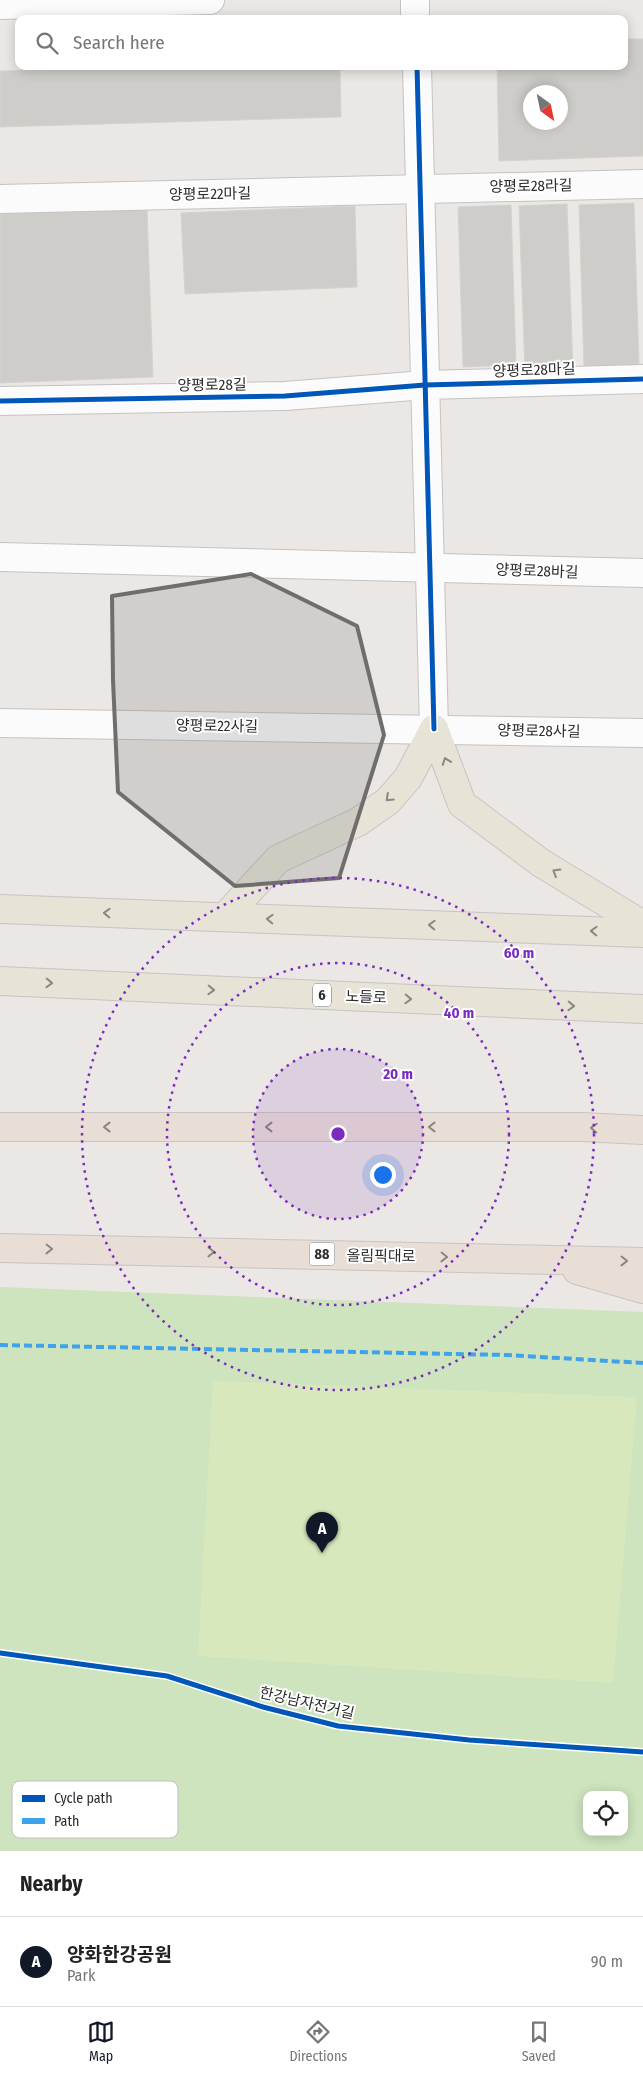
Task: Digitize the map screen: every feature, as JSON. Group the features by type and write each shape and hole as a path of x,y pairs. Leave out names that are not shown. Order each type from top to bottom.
{"highway":[{"path":"0,1127 583,1127 643,1130"},
{"name":"올림픽대로","path":"0,1248 643,1262"},
{"path":"542,1259 643,1289"}],"main road":[{"path":"225,917 278,859 358,822 388,801 408,778 434,729"},
{"path":"434,729 462,804 541,863 643,925"},
{"path":"0,909 643,932"},
{"name":"노들로","path":"0,981 643,1009"}],"street":[{"path":"0,5 210,0"},
{"path":"415,0 415,15"},
{"path":"417,70 434,729"},
{"name":"양평로28라길","path":"420,189 643,184"},
{"name":"양평로22마길","path":"0,199 420,189"},
{"name":"양평로28마길","path":"425,385 643,379"},
{"name":"양평로28길","path":"0,401 285,396 425,385"},
{"path":"0,557 430,568"},
{"name":"양평로28바길","path":"430,568 643,574"},
{"name":"양평로22사길","path":"0,723 434,729"},
{"name":"양평로28사길","path":"434,729 643,733"}],"highlighted area":[{"path":"251,574 357,626 384,735 339,878 235,886 118,792 113,680 112,596"}],"green space":[{"path":"0,1287 643,1312 643,1851 0,1851"},
{"path":"213,1381 637,1397 613,1683 198,1656"}],"building":[{"path":"628,39 643,39 643,156 499,161 497,70 628,70"},
{"path":"340,70 341,117 0,127 0,71"},
{"path":"634,203 639,365 584,367 579,205"},
{"path":"567,204 573,370 525,372 519,206"},
{"path":"511,205 516,365 463,367 458,207"},
{"path":"355,206 357,287 185,294 181,213"},
{"path":"147,209 153,377 0,383 0,214"}],"marked path":[{"path":"0,1345 507,1355 643,1363"}],"cycle path":[{"path":"417,70 434,729"},
{"path":"0,401 285,396 425,385 643,379"},
{"name":"한강남자전거길","path":"0,1653 167,1676 263,1707 338,1726 469,1740 643,1752"}],"place":[{"name":"양화한강공원","path":"322,1553"}]}
